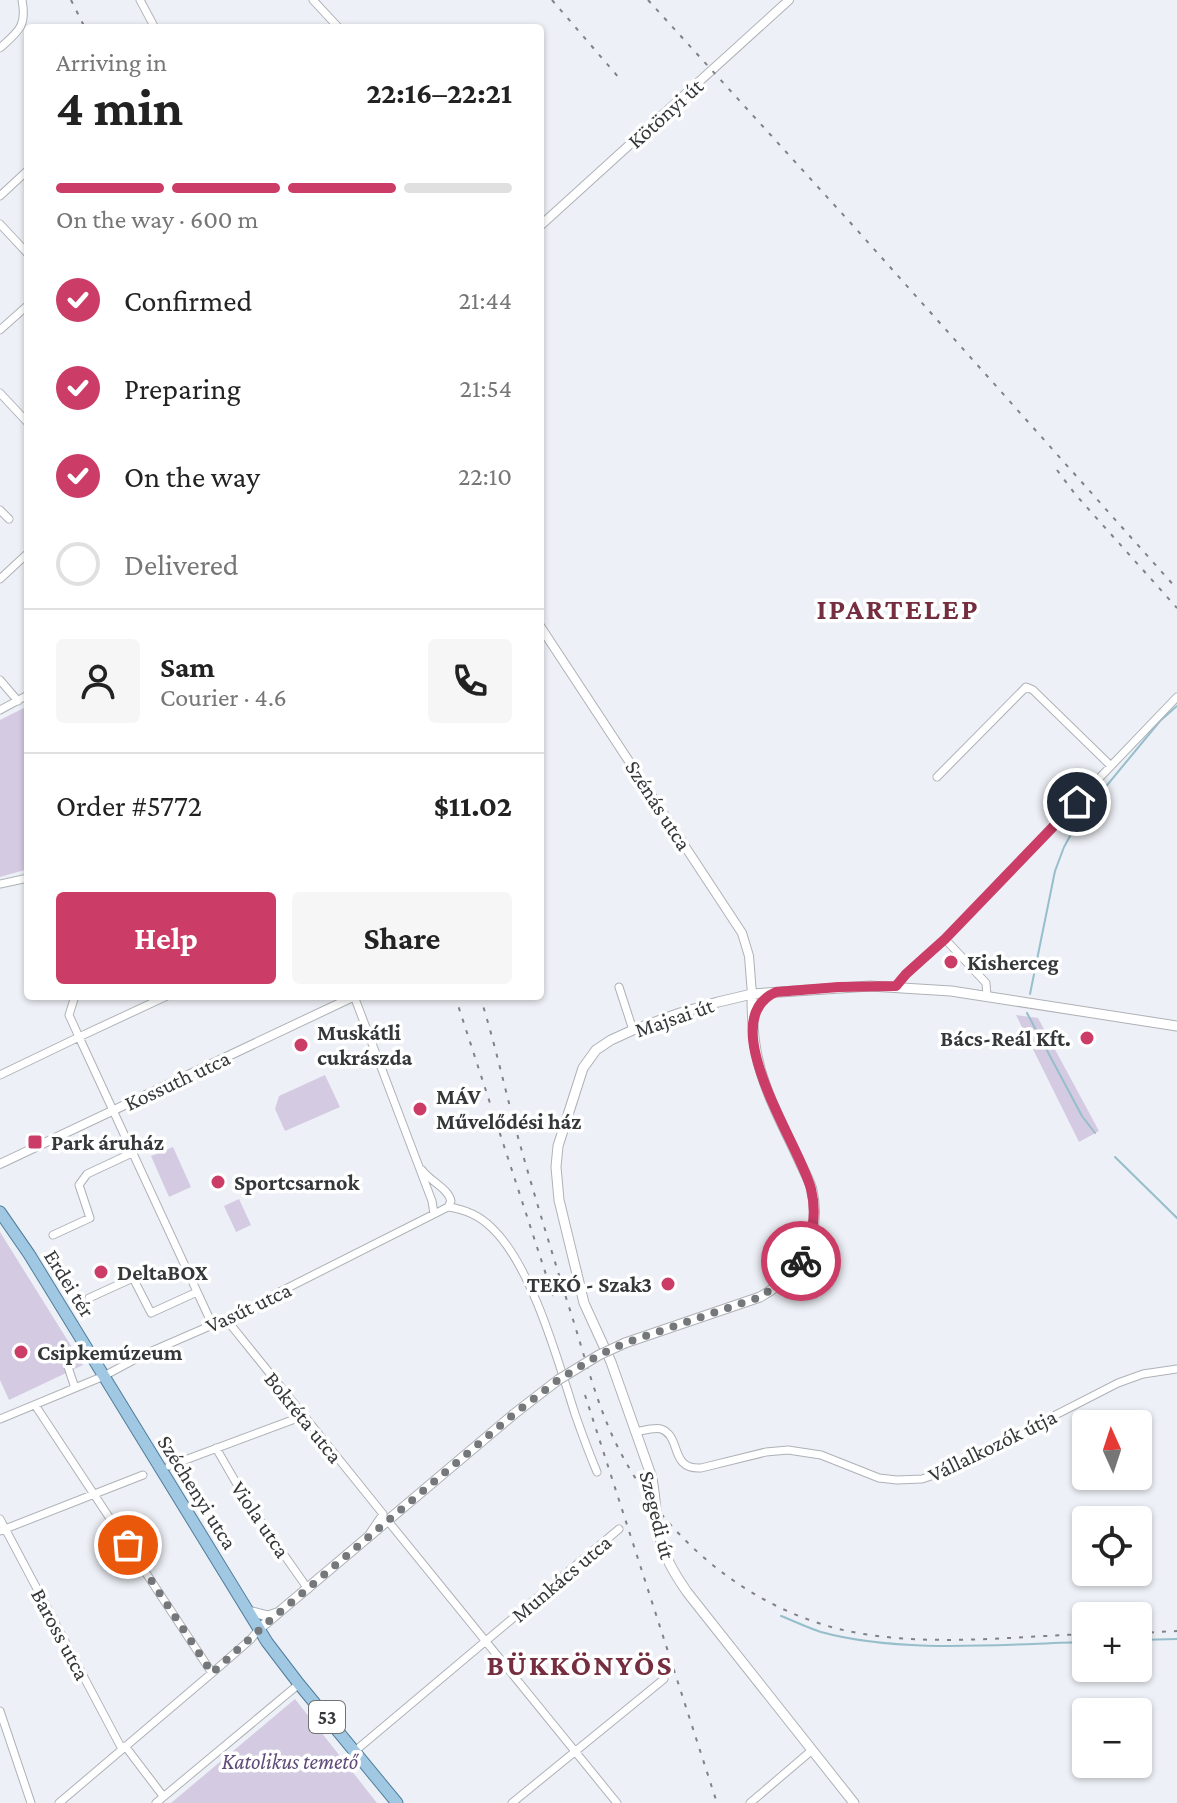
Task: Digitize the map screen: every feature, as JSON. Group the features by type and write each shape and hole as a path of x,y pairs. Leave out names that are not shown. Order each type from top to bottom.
{"main road":[{"name":"Majsai út","path":"557,1179 558,1146 583,1068 596,1050 633,1030 709,1004 752,994 896,986 987,996 1177,1026"},
{"path":"752,1026 760,1004 776,992"},
{"path":"259,1629 366,1540 385,1518 558,1380 625,1343 760,1297 794,1271 806,1250 814,1221 812,1191 758,1066 752,1026 752,994"},
{"name":"Szegedi út","path":"557,1179 579,1289 611,1362 653,1485 659,1533 671,1568 854,1803"},
{"name":"Erdei tér","path":"0,1212 104,1376"},
{"name":"Széchenyi utca","path":"104,1376 259,1629"},
{"path":"248,1611 268,1616 280,1612"},
{"name":"53","path":"259,1629 299,1684 397,1803"}],"street":[{"path":"0,48 22,25 22,0"},
{"path":"140,0 153,24"},
{"path":"313,0 335,24"},
{"name":"Kötönyi út","path":"544,222 789,0"},
{"path":"0,196 24,174"},
{"path":"0,224 24,250"},
{"path":"0,330 24,309"},
{"path":"0,393 24,419"},
{"path":"0,510 9,519"},
{"path":"0,579 24,557"},
{"name":"Szénás utca","path":"544,632 742,933 749,956 752,994"},
{"path":"0,680 18,701"},
{"path":"937,777 1026,687 1033,690 1111,766"},
{"path":"0,710 24,697"},
{"path":"896,986 1177,697"},
{"path":"0,884 24,879"},
{"path":"945,939 986,983 987,996"},
{"path":"619,987 633,1030"},
{"path":"74,1000 69,1015 212,1324"},
{"path":"0,1075 158,1000"},
{"name":"Kossuth utca","path":"0,1164 346,1000"},
{"path":"356,1000 432,1201 434,1214"},
{"name":"Erdei tér","path":"53,1235 90,1218 79,1185 87,1174 132,1153"},
{"path":"415,1158 426,1175 450,1196 448,1207 465,1211 490,1226 499,1234 517,1263 539,1309 597,1472"},
{"name":"Vasút utca","path":"0,1419 104,1376 143,1355 226,1319 448,1207"},
{"name":"Erdei tér","path":"89,1298 133,1278 151,1313 197,1292"},
{"name":"Bokréta utca","path":"226,1319 617,1803"},
{"path":"65,1358 75,1388"},
{"name":"Vállalkozók útja","path":"635,1432 656,1428 664,1431 681,1461 692,1468 788,1450 821,1455 879,1478 914,1481 946,1471 1118,1383 1143,1374 1177,1369"},
{"path":"35,1405 212,1673"},
{"path":"169,1466 303,1416"},
{"name":"Viola utca","path":"216,1448 249,1505 308,1589"},
{"path":"3,1530 143,1475"},
{"name":"Baross utca","path":"0,1519 3,1530 123,1748 163,1796"},
{"name":"Munkács utca","path":"355,1751 619,1529"},
{"path":"59,1803 259,1629"},
{"path":"512,1803 664,1679"},
{"path":"156,1803 299,1684"},
{"path":"0,1711 31,1803"},
{"path":"750,1803 811,1751"}],"green space":[{"path":"24,708 24,870 0,877 0,720"},
{"path":"1016,1015 1038,1018 1099,1131 1079,1142"},
{"path":"325,1075 340,1107 285,1131 275,1109 279,1096"},
{"path":"173,1147 191,1187 169,1197 151,1156"},
{"path":"239,1199 251,1225 236,1232 224,1206"},
{"path":"0,1232 83,1365 9,1400 0,1380"},
{"name":"Katolikus temető","path":"295,1699 377,1803 171,1803"}],"waterway":[{"path":"1030,994 1055,871 1064,847 1080,818 1160,721 1177,706"},
{"path":"1027,1013 1082,1116 1095,1133"},
{"path":"1115,1157 1177,1218"},
{"path":"781,1616 821,1632 885,1643 953,1646 1072,1642"},
{"path":"1152,1640 1177,1639"}],"railway":[{"path":"71,0 83,24"},
{"path":"552,0 620,79"},
{"path":"648,0 1177,589"},
{"path":"1057,470 1177,608"},
{"path":"456,1000 553,1296"},
{"path":"481,1000 535,1195 606,1420 641,1487 687,1542 713,1566 773,1604 839,1629 930,1640 1072,1635"},
{"path":"585,1395 717,1803"},
{"path":"1152,1632 1177,1631"}],"way so far":[{"path":"128,1545 212,1673 259,1629 558,1380 580,1365 625,1343 760,1297 786,1279 801,1261"}],"place":[{"name":"Kisherceg","path":"951,962"},
{"name":"Bács-Reál Kft.","path":"1087,1038"},
{"name":"Muskátli cukrászda","path":"301,1045"},
{"name":"MÁV Művelődési ház","path":"420,1109"},
{"name":"Park áruház","path":"35,1142"},
{"name":"Sportcsarnok","path":"218,1182"},
{"name":"DeltaBOX","path":"101,1272"},
{"name":"TEKÓ - Szak3","path":"668,1284"},
{"name":"Csipkemúzeum","path":"21,1352"}],"district":[{"name":"IPARTELEP","path":"898,609"},
{"name":"BÜKKÖNYÖS","path":"580,1665"}],"route":[{"path":"801,1261 811,1238 814,1221 812,1191 758,1066 752,1026 760,1004 776,992 896,986 1077,802"}]}
